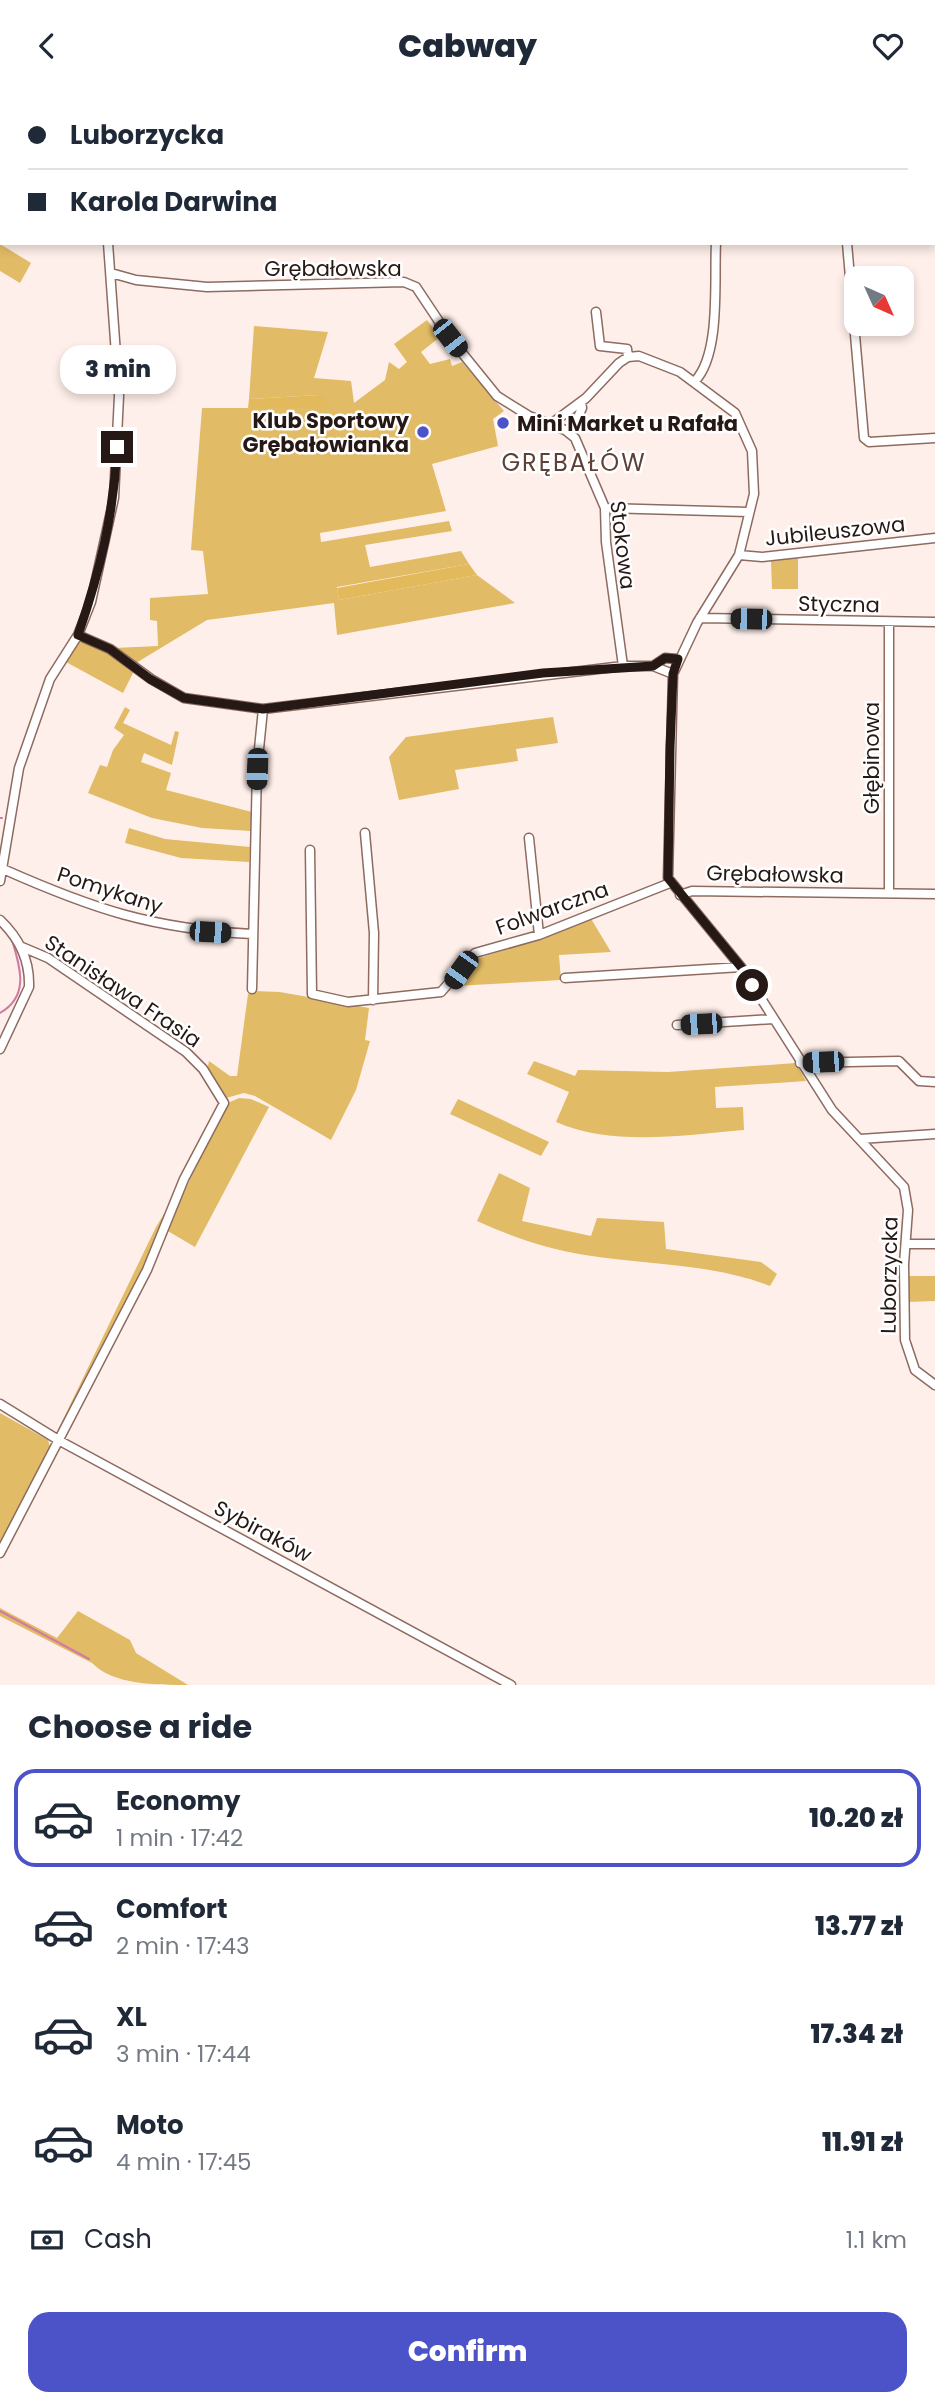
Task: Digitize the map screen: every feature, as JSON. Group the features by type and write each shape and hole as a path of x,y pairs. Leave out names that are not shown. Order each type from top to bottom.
{"street":[{"path":"0,881 19,768 50,679 78,635 91,602 114,498 119,396 108,245"},
{"path":"695,381 703,373 710,348 716,245"},
{"path":"847,245 864,438 869,442 935,438"},
{"name":"Grębałowska","path":"111,272 136,280 206,287 404,282 416,287 450,338 497,396 529,416 571,433"},
{"path":"596,312 600,346 623,347 627,349 628,356"},
{"path":"628,356 652,360 695,381 735,413 743,428 754,467 754,494 738,555 700,618 673,674 668,838 670,883"},
{"path":"551,424 581,402 628,356"},
{"path":"571,433 582,408 581,402"},
{"name":"Stokowa","path":"571,433 605,508 606,543 623,666"},
{"path":"605,508 748,512"},
{"name":"Jubileuszowa","path":"738,555 762,557 935,538"},
{"name":"Styczna","path":"700,618 935,622"},
{"name":"Głębinowa","path":"889,622 889,893"},
{"path":"78,635 110,649 150,679 184,698 263,709 623,666 653,666 673,674"},
{"path":"653,666 665,658 678,659"},
{"path":"252,989 257,779 263,709"},
{"path":"365,833 374,933 373,1000"},
{"path":"528,838 539,935"},
{"name":"Folwarczna","path":"310,850 312,994 343,1002 441,992 475,953 539,935 670,883"},
{"name":"Pomykany","path":"3,869 69,897 137,920 186,929 252,934"},
{"name":"Grębałowska","path":"670,883 680,895 691,891 935,894"},
{"name":"Luborzycka","path":"680,895 741,967 832,1110 904,1187 908,1210 905,1244 905,1340 915,1370 935,1385"},
{"path":"0,920 22,947 29,987 0,1049"},
{"name":"Stanisława Frasia","path":"22,947 48,958 186,1052 203,1069 224,1103 184,1179 147,1270 60,1441"},
{"path":"565,978 741,967"},
{"path":"677,1025 773,1020"},
{"path":"800,1063 899,1061 919,1081 935,1082"},
{"path":"860,1139 935,1134"},
{"path":"905,1244 935,1244"},
{"name":"Sybiraków","path":"0,1404 60,1441 510,1685"},
{"path":"0,1553 60,1441"}],"shaded area":[{"path":"0,245 31,263 20,283 0,271"},
{"path":"427,320 440,337 421,352 430,364 450,359 452,366 462,362 504,411 493,419 498,446 432,464 446,511 320,533 321,542 449,521 452,531 365,545 370,567 461,551 469,564 337,587 339,600 477,575 515,603 337,635 334,603 207,620 136,663 114,648 158,646 157,621 150,620 150,598 208,594 203,551 191,550 202,408 326,408 318,395 249,399 254,326 328,332 314,378 351,381 354,403 385,380 389,362 399,369 407,362 394,344"},
{"path":"318,395 328,401 326,408 248,408 249,399"},
{"path":"798,557 798,589 772,589 771,561"},
{"path":"469,564 477,575 339,600 337,588"},
{"path":"86,641 101,647 134,671 123,693 66,662 77,643"},
{"path":"125,707 130,710 123,723 171,745 175,731 179,732 172,765 144,753 141,762 171,773 166,790 252,812 251,831 202,828 152,818 88,793 100,765 107,767 113,750 124,735 114,728"},
{"path":"553,717 558,743 516,749 518,761 455,770 459,789 399,800 389,757 406,737"},
{"path":"129,828 165,839 250,847 249,862 181,858 125,843"},
{"path":"590,917 611,952 559,955 561,980 455,986 473,960 542,938"},
{"path":"254,991 280,992 369,1008 365,1040 370,1041 356,1090 331,1140 255,1096 244,1093 226,1098 207,1071 209,1061 230,1076 237,1076 248,994"},
{"path":"534,1061 575,1076 578,1070 668,1072 796,1063 806,1081 715,1087 716,1108 743,1107 744,1130 624,1137 578,1130 556,1122 569,1092 527,1074"},
{"path":"239,1098 251,1099 269,1107 195,1247 166,1230 223,1110 230,1102"},
{"path":"458,1099 549,1142 541,1156 450,1114"},
{"path":"499,1173 530,1188 522,1221 591,1236 597,1218 664,1222 666,1249 761,1262 777,1274 770,1286 748,1278 702,1269 571,1252 517,1237 477,1221"},
{"path":"179,1189 155,1248 60,1432 56,1434 156,1227"},
{"path":"908,1276 935,1276 935,1301 906,1302"},
{"path":"0,1413 48,1440 51,1450 0,1542"},
{"path":"0,1608 57,1638 78,1611 130,1640 136,1653 188,1685 136,1682 111,1676 92,1663 0,1616"}],"waterway":[{"path":"0,1013 16,998 19,990 20,970 12,940"},
{"path":"0,1611 89,1659"}],"place":[{"name":"Mini Market u Rafała","path":"503,423"},
{"name":"Klub Sportowy Grębałowianka","path":"423,432"}],"district":[{"name":"GRĘBAŁÓW","path":"574,462"}],"route":[{"path":"117,447 114,498 100,567 91,602 78,635 117,653 150,679 184,698 263,709 354,700 543,673 653,666 665,658 678,659 673,674 668,878 723,944 752,985"}]}
